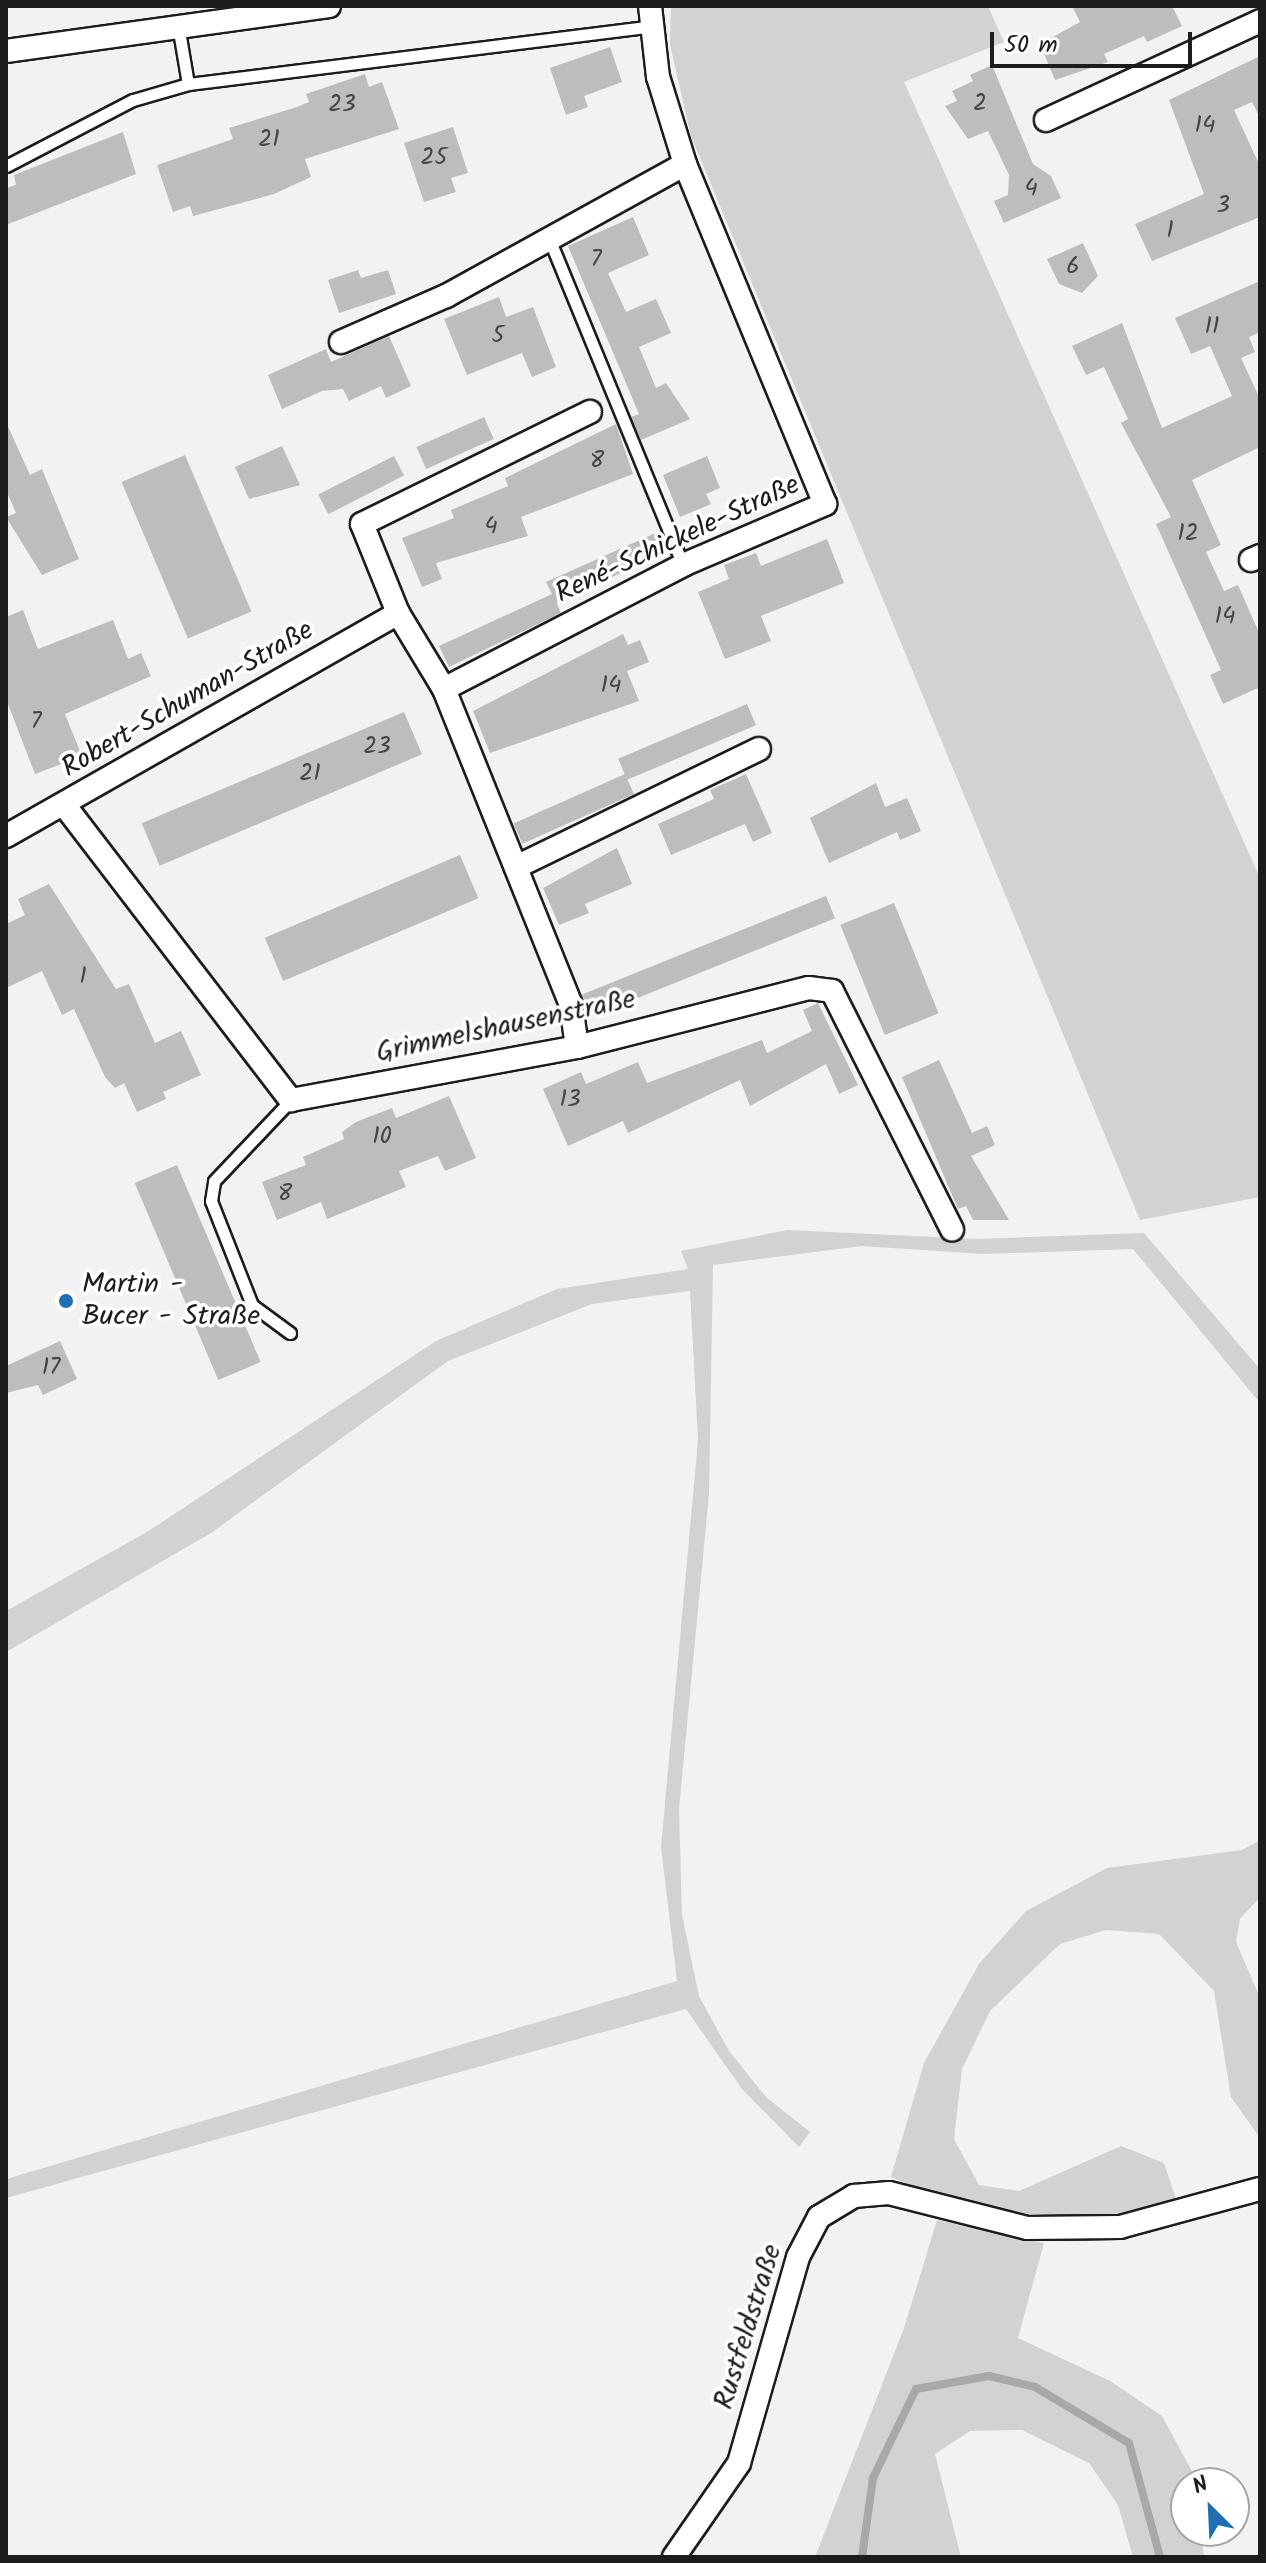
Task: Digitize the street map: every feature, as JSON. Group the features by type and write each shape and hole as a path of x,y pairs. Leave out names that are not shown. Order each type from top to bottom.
{"street":[{"path":"6,51 179,31 329,6"},
{"name":"René-Schickele-Straße","path":"444,689 683,565 825,504 685,164 649,16"},
{"path":"1046,120 1260,21"},
{"path":"341,342 550,241 685,164"},
{"path":"577,1047 571,1005 444,689 398,613 362,524 590,412"},
{"name":"Robert-Schuman-Straße","path":"6,836 65,806 398,613"},
{"path":"516,867 759,749"},
{"path":"65,806 291,1100"},
{"name":"Grimmelshausenstraße","path":"291,1100 577,1047 809,988 832,991 952,1230"},
{"name":"Rustfeldstraße","path":"674,2557 739,2463 798,2257 819,2217 854,2196 889,2193 1027,2228 1120,2227 1260,2189"}],"lane":[{"path":"6,166 133,100 188,84 649,16"},
{"path":"179,31 188,84"},
{"path":"550,241 683,565"},
{"path":"290,1333 252,1305 211,1201 214,1181 291,1100"}],"shaded area":[{"path":"671,6 988,6 1004,42 904,82 1260,878 1260,1197 1140,1220 691,136 670,45"},
{"path":"788,1230 976,1239 1144,1233 1260,1369 1260,1403 1133,1249 984,1254 862,1246 713,1265 709,1494 679,1809 682,1915 699,1996 729,2051 766,2097 810,2132 799,2147 742,2089 686,2009 6,2198 6,2179 677,1981 661,1847 698,1440 690,1291 592,1304 448,1361 211,1533 6,1652 6,1611 147,1532 436,1341 557,1289 688,1269 681,1251"},
{"path":"1260,1840 1260,1897 1240,1919 1236,1942 1260,1998 1260,2138 1231,2097 1214,1991 1159,1934 1106,1930 1060,1944 990,2011 962,2069 954,2139 979,2185 1019,2191 1121,2146 1164,2163 1179,2208 1050,2224 961,2206 891,2177 924,2063 979,1964 1026,1911 1107,1868 1242,1850"},
{"path":"937,2220 1044,2243 1018,2338 1110,2381 1162,2416 1190,2467 1170,2467 1170,2547 1203,2547 1204,2557 1133,2557 1118,2505 1089,2463 1022,2430 970,2431 935,2454 961,2557 815,2557 904,2328"}],"building":[{"path":"1072,6 1172,6 1182,26 1147,42 1144,36 1104,54 1108,62 1055,80 1040,44 1080,22"},
{"path":"610,47 622,82 584,96 588,107 566,115 550,68"},
{"path":"1260,56 1260,118 1252,102 1234,110 1260,166 1260,217 1152,261 1135,224 1204,194 1169,100"},
{"path":"992,65 1033,164 1051,176 1061,198 1004,223 994,201 1008,195 1009,175 988,131 968,139 945,106 957,101 952,91 973,81 970,75"},
{"path":"365,74 369,87 382,82 399,129 305,159 311,177 274,194 193,216 190,206 173,212 157,165 233,139 229,128 297,107 309,102 306,94"},
{"path":"453,127 468,173 451,178 456,192 424,202 404,143"},
{"path":"123,132 136,174 6,225 6,188 16,185 14,175"},
{"path":"633,217 649,255 608,273 626,312 656,299 671,333 639,347 656,388 666,383 690,419 641,440 631,417 639,414 568,246"},
{"path":"1083,243 1098,276 1082,293 1059,284 1047,259"},
{"path":"358,270 361,278 388,270 396,294 339,313 328,280"},
{"path":"1260,281 1260,332 1249,337 1255,352 1241,358 1260,399 1260,447 1192,480 1221,545 1206,552 1224,591 1238,585 1260,635 1260,687 1223,704 1210,675 1221,670 1156,524 1171,517 1121,423 1128,419 1104,367 1086,375 1072,346 1122,323 1162,428 1232,396 1210,346 1191,354 1175,318"},
{"path":"499,297 506,317 533,307 556,367 532,377 522,353 467,375 444,319"},
{"path":"389,336 411,386 386,398 381,386 349,401 343,389 322,391 282,409 268,375 326,349 331,362"},
{"path":"484,417 494,439 426,469 416,447"},
{"path":"6,422 30,475 42,469 79,559 42,575 6,517 16,513 6,490"},
{"path":"616,424 633,474 521,517 528,536 436,563 442,579 422,587 402,538 454,518 451,510 508,486 505,478"},
{"path":"282,446 300,485 249,499 235,467"},
{"path":"185,455 251,611 188,638 121,482"},
{"path":"394,456 404,476 328,514 318,495"},
{"path":"707,456 720,488 706,494 711,504 680,517 663,475"},
{"path":"660,531 668,551 556,603 561,613 449,667 439,646 552,594 546,582"},
{"path":"827,539 844,583 761,616 771,641 725,659 698,592 729,579 724,565 756,553 761,566"},
{"path":"23,610 38,649 113,620 128,659 141,653 151,676 65,714 82,756 35,774 6,699 6,617"},
{"path":"623,634 628,645 640,640 649,662 627,671 639,701 490,753 473,711"},
{"path":"747,704 756,725 627,780 618,759"},
{"path":"404,712 422,754 160,866 142,823"},
{"path":"625,774 634,794 522,844 514,824"},
{"path":"746,774 772,833 753,842 745,824 671,855 658,824 714,799 710,790"},
{"path":"876,783 885,807 907,798 921,831 900,840 897,832 829,863 810,818"},
{"path":"617,848 632,884 585,904 589,913 559,925 543,888"},
{"path":"460,855 478,898 283,981 265,938"},
{"path":"49,884 116,989 129,984 155,1043 181,1031 201,1075 163,1092 166,1099 137,1112 124,1083 115,1088 105,1077 74,1009 62,1015 42,971 6,988 6,924 25,915 18,899"},
{"path":"826,896 835,918 591,1017 582,995"},
{"path":"894,903 939,1013 885,1035 840,925"},
{"path":"818,1003 858,1085 839,1094 826,1064 750,1106 740,1080 628,1133 623,1121 568,1146 543,1089 581,1072 586,1084 638,1062 647,1083 762,1040 767,1053 812,1031 803,1010"},
{"path":"939,1060 972,1133 987,1126 995,1145 971,1156 1009,1220 973,1220 966,1206 958,1209 902,1077"},
{"path":"449,1096 476,1158 445,1171 438,1156 399,1171 406,1187 327,1219 321,1202 277,1220 262,1182 306,1165 303,1157 344,1139 342,1132 356,1122 392,1108 396,1118"},
{"path":"177,1165 261,1362 218,1380 135,1183"},
{"path":"60,1341 77,1379 43,1395 38,1385 6,1393 6,1366"}],"waterway":[{"path":"862,2557 873,2478 916,2389 989,2376 1035,2387 1129,2443 1160,2557"}],"place":[{"name":"Martin - Bucer - Straße","path":"66,1301"}]}
